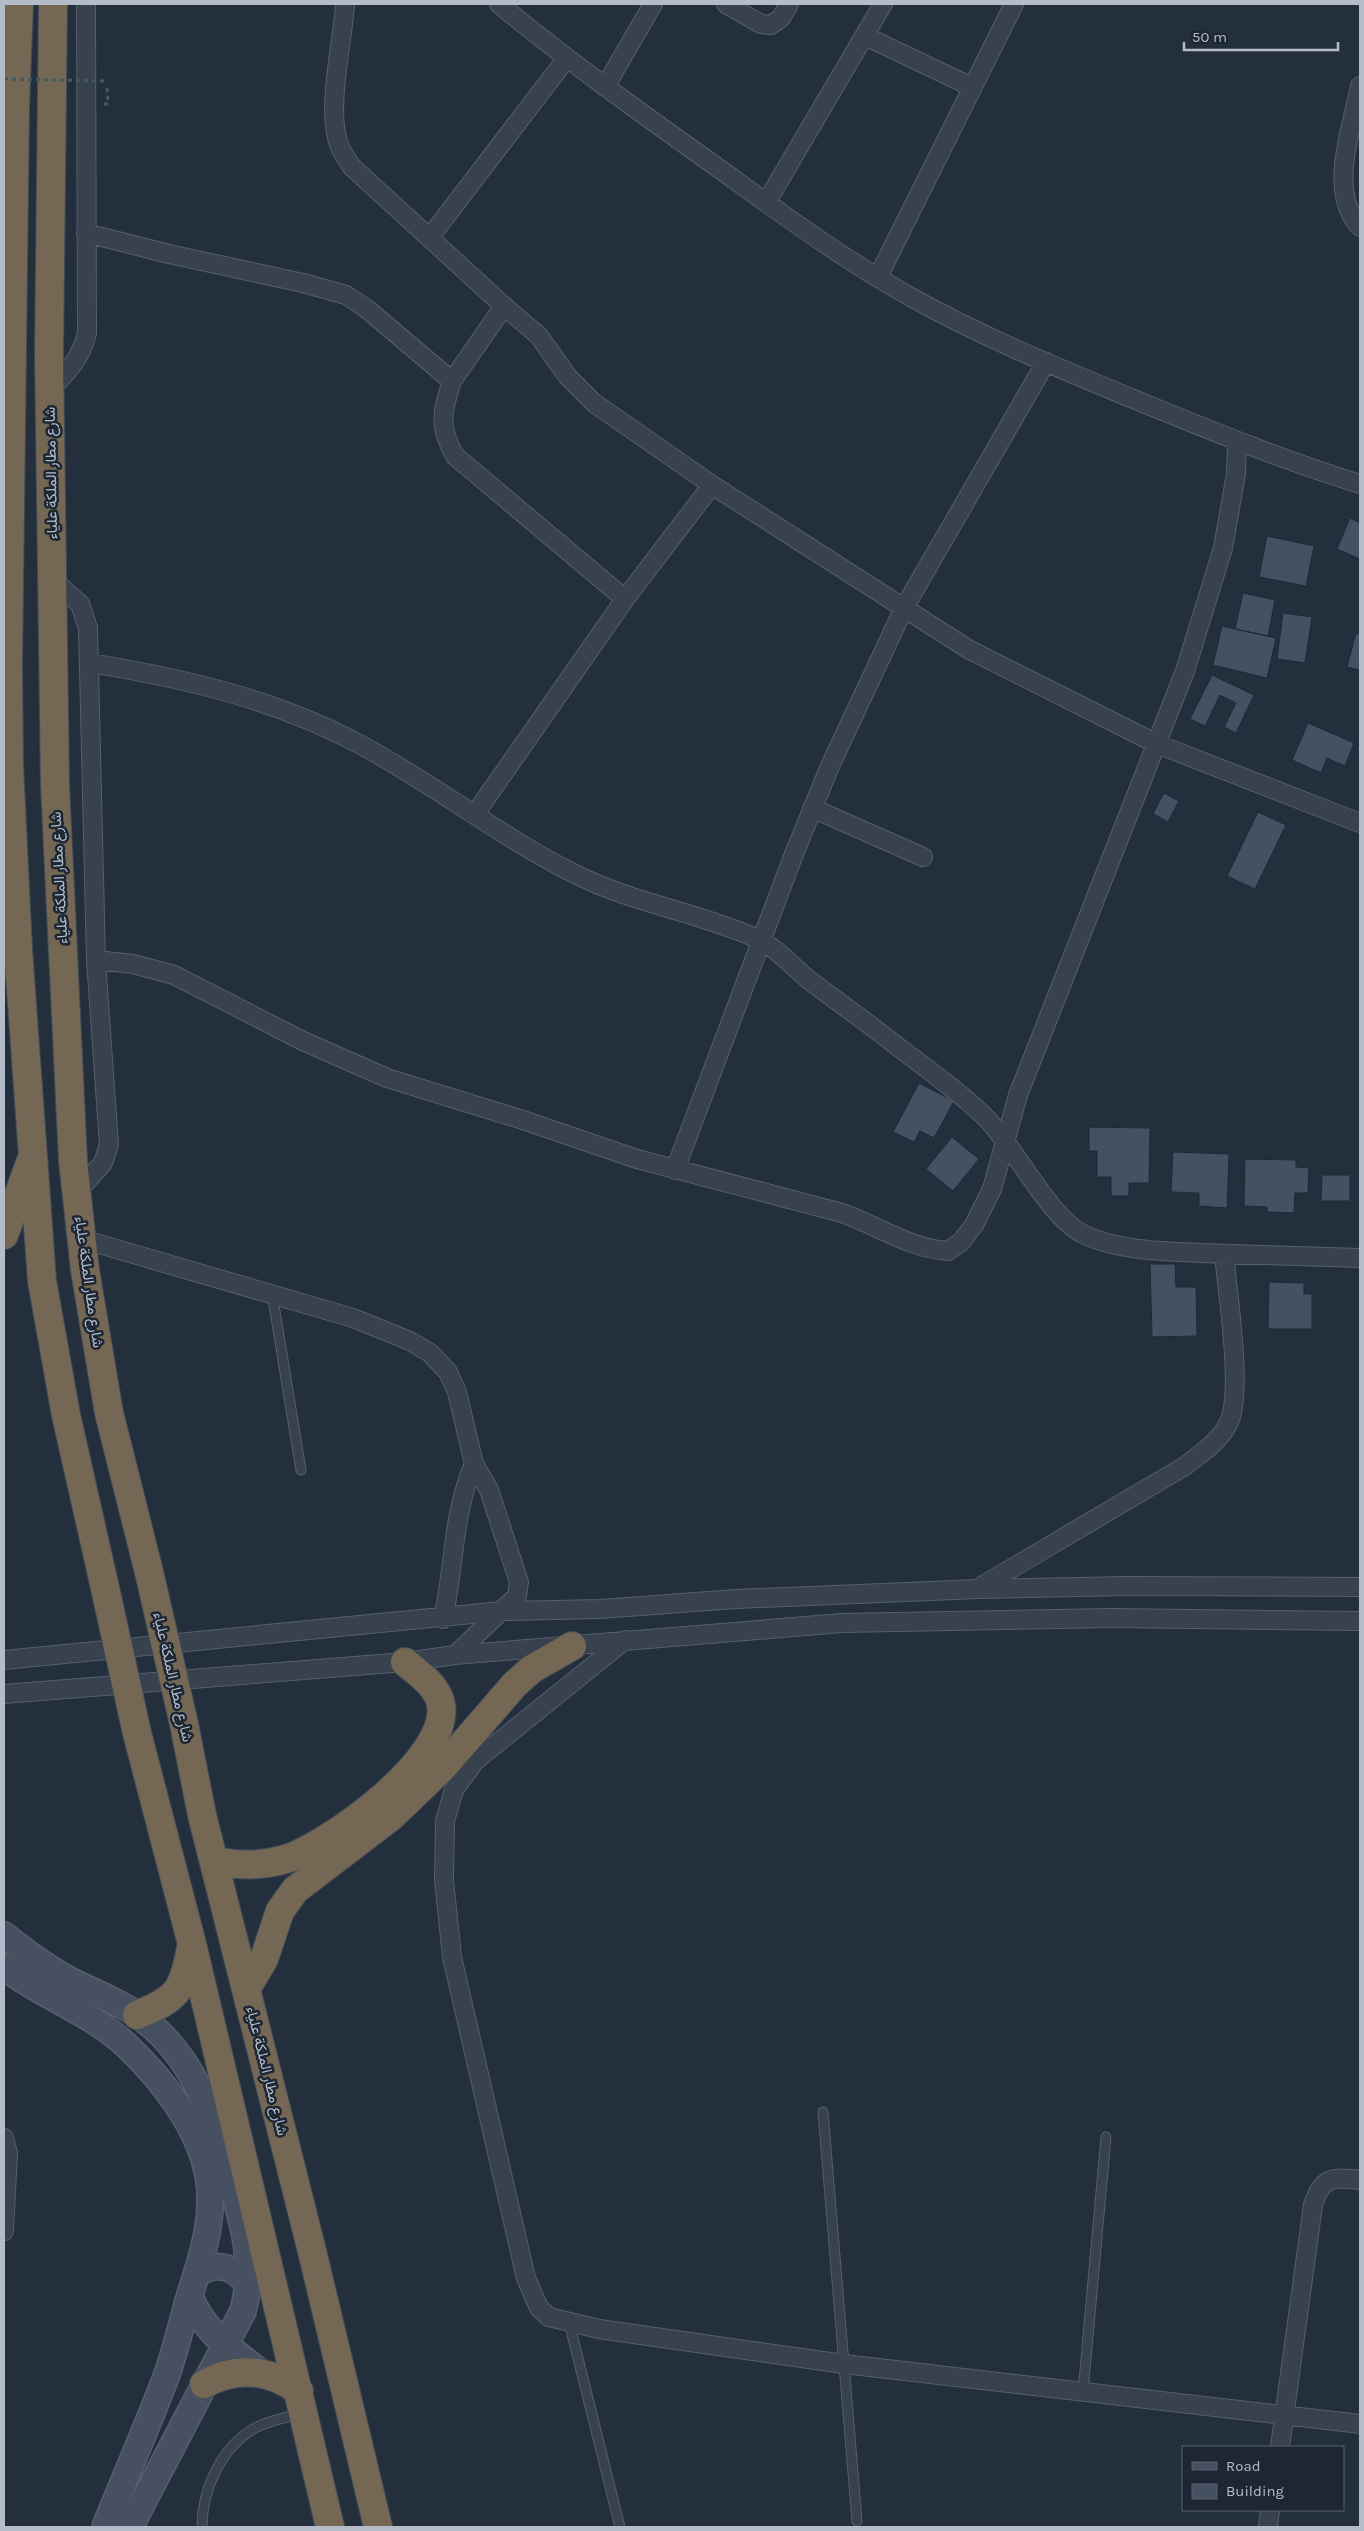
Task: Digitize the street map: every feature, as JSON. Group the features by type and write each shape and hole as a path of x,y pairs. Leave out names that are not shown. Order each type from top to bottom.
{"highway":[{"path":"18,4 9,166 6,659 12,976 32,1157 42,1281 66,1415 137,1733 192,1944 302,2402 330,2527"},
{"name":"شارع مطار الملكة علياء","path":"53,4 50,390 55,785 76,1193 109,1414 149,1572 184,1724 202,1815 215,1861 378,2527"},
{"path":"4,1235 32,1157"},
{"path":"246,1989 264,1959 280,1911 295,1890 392,1816 444,1766 515,1684 532,1669 572,1646"},
{"path":"215,1861 259,1865 300,1853 376,1803 411,1770 427,1750 442,1717 441,1703 436,1690 405,1662"},
{"path":"137,2015 167,2001 176,1993 186,1972 192,1944"},
{"path":"204,2384 231,2372 260,2372 280,2379 302,2402"}],"street":[{"path":"50,390 77,362 84,348 88,318 86,4"},
{"path":"345,4 335,100 335,131 340,147 352,167 430,237 458,265 539,336 579,390 712,485 968,649 1157,744 1360,823"},
{"path":"498,4 566,59 766,203 878,278 950,318 1046,362 1237,441 1360,484"},
{"path":"605,87 652,4"},
{"path":"726,4 761,24 771,25 782,18 789,4"},
{"path":"766,203 883,4"},
{"path":"878,278 1014,4"},
{"path":"864,36 972,87"},
{"path":"430,237 566,59"},
{"path":"1360,86 1343,173 1345,198 1350,217 1360,227"},
{"path":"86,233 169,254 303,283 346,295 366,309 452,381"},
{"path":"504,306 452,381 443,408 442,427 447,441 455,456 625,599"},
{"path":"675,1170 812,808 904,608 1046,362"},
{"path":"96,960 133,964 174,975 303,1041 370,1072 675,1170 842,1213 922,1247 948,1251 961,1242 974,1225 992,1190 1018,1094 1185,671 1222,548 1236,474 1237,441"},
{"path":"475,814 625,599 712,485"},
{"path":"52,579 76,599 86,616 90,663 96,960 109,1144 103,1163 76,1193"},
{"path":"90,663 182,680 232,694 320,726 359,743 536,854 605,888 763,941 838,1002 947,1084 985,1118 1006,1141 1037,1187 1079,1232 1098,1241 1130,1247 1224,1254 1360,1258"},
{"path":"812,808 923,857"},
{"path":"82,1239 272,1293 393,1333 430,1353 448,1372 457,1392 474,1464 489,1490 518,1571 519,1582 516,1596 455,1655"},
{"path":"978,1589 1185,1466 1212,1444 1228,1424 1234,1409 1235,1382 1224,1254"},
{"path":"444,1618 450,1589 453,1541 459,1507 474,1464"},
{"path":"4,1660 502,1611 600,1609 755,1598 978,1589 1127,1586 1360,1587"},
{"path":"4,1694 405,1662 455,1655 842,1623 968,1620 1360,1620"},
{"path":"625,1640 475,1761 454,1790 445,1821 444,1880 452,1957 526,2278 539,2308 549,2317 569,2322 844,2364 1360,2424"},
{"path":"4,1935 43,1964 71,1981 137,2015 170,2045 205,2098 214,2121 245,2233 249,2288 243,2311 130,2527"},
{"path":"4,1967 55,2000 93,2019 126,2045 156,2078 189,2125 203,2157 210,2193 209,2229 166,2375 105,2527"},
{"path":"4,2138 8,2152 8,2165 4,2231"},
{"path":"1280,2446 1313,2205 1317,2192 1324,2182 1332,2179 1360,2180"},
{"path":"193,2286 206,2268 226,2267 236,2271 249,2288"},
{"path":"193,2286 205,2326 260,2372"},
{"path":"1268,2527 1270,2511"}],"lane":[{"path":"272,1293 301,1470"},
{"path":"823,2112 857,2521"},
{"path":"1083,2392 1106,2137"},
{"path":"569,2322 620,2527"},
{"path":"202,2527 206,2495 221,2461 230,2448 255,2428 302,2402"}],"path":[{"path":"4,79 107,81 108,104"}],"building":[{"path":"1350,518 1360,523 1360,559 1337,549"},
{"path":"1267,536 1314,546 1306,586 1259,577"},
{"path":"1243,593 1275,600 1268,636 1235,629"},
{"path":"1283,613 1312,617 1305,663 1277,659"},
{"path":"1222,626 1276,638 1267,678 1213,665"},
{"path":"1356,633 1360,634 1360,670 1347,667"},
{"path":"1212,675 1254,695 1236,733 1224,727 1236,703 1220,695 1205,726 1190,719"},
{"path":"1308,723 1354,743 1345,766 1327,758 1321,773 1292,760"},
{"path":"1164,793 1179,801 1168,822 1153,814"},
{"path":"1258,812 1286,825 1255,889 1227,876"},
{"path":"919,1083 954,1101 934,1138 920,1131 914,1142 893,1132"},
{"path":"1089,1127 1150,1128 1149,1183 1129,1183 1129,1196 1111,1196 1111,1177 1097,1177 1097,1151 1089,1151"},
{"path":"952,1137 979,1159 953,1191 926,1169"},
{"path":"1173,1152 1229,1154 1227,1208 1199,1206 1199,1193 1171,1192"},
{"path":"1245,1159 1296,1160 1296,1167 1309,1168 1308,1193 1295,1193 1294,1213 1267,1212 1267,1207 1244,1206"},
{"path":"1322,1175 1350,1175 1350,1201 1321,1201"},
{"path":"1150,1264 1175,1264 1176,1287 1196,1287 1197,1336 1152,1337"},
{"path":"1269,1282 1304,1283 1304,1294 1312,1294 1312,1329 1268,1329"}]}
